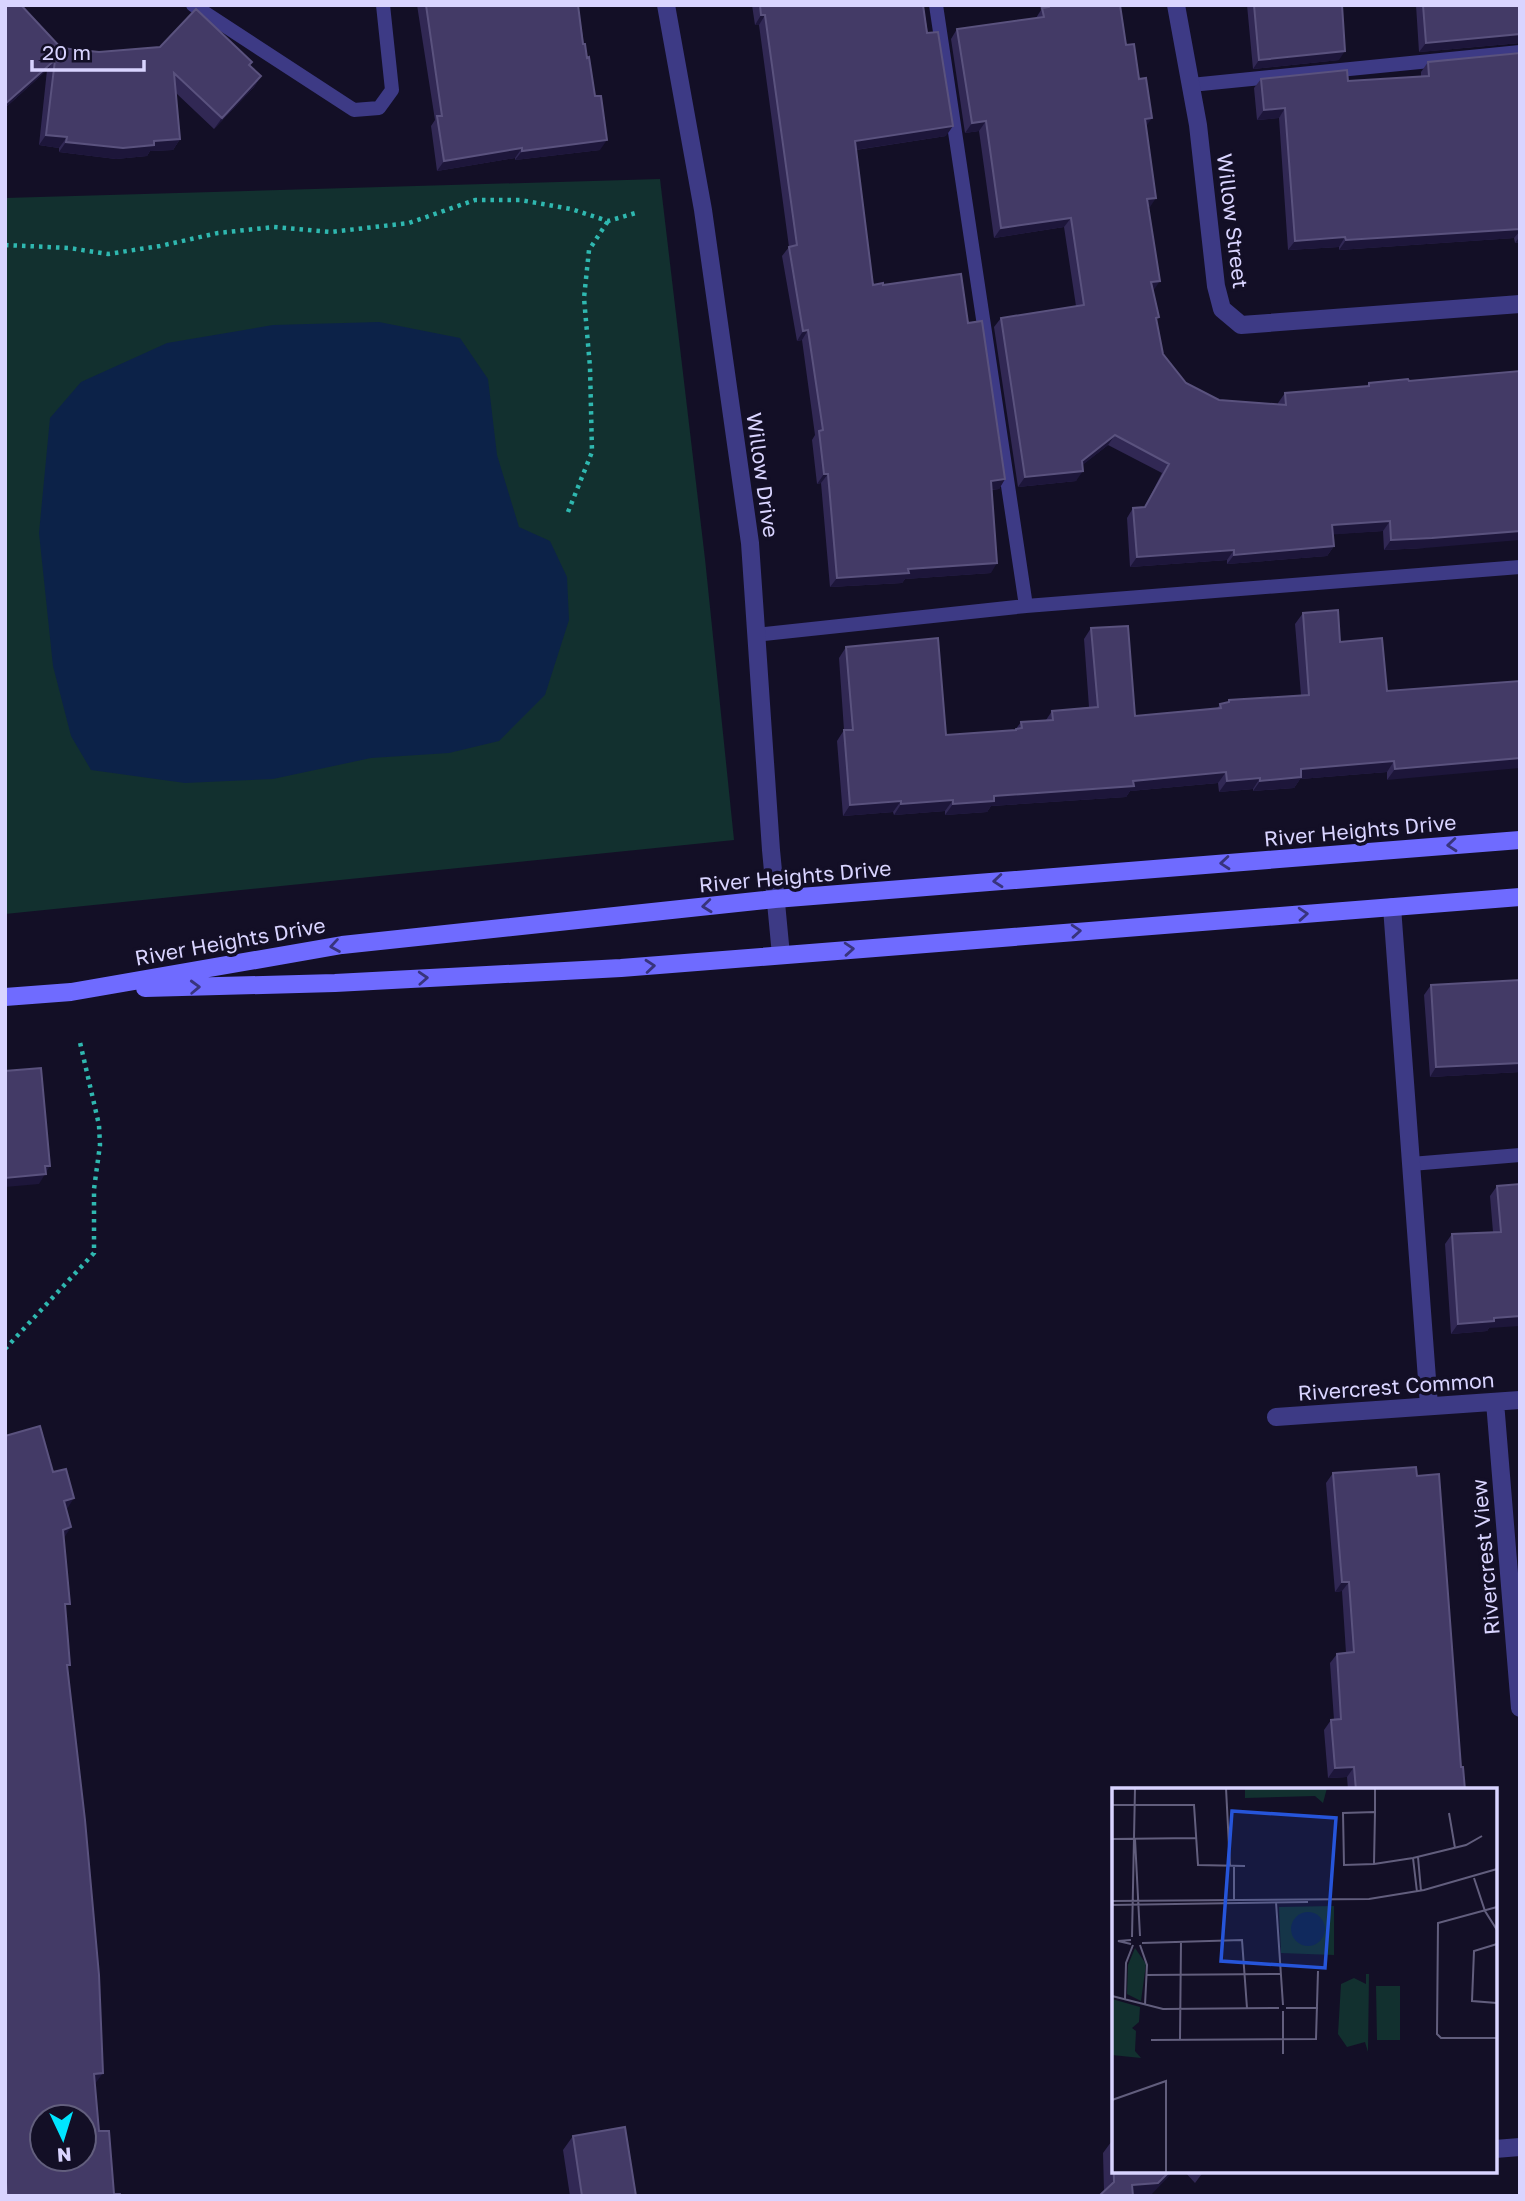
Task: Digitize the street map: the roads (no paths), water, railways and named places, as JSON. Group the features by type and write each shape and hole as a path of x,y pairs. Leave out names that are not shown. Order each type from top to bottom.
{"street":[{"name":"Willow Drive","path":"666,5 703,210 750,542 781,955"},
{"name":"Willow Street","path":"1176,5 1198,125 1216,286 1222,309 1241,325 1520,304"},
{"name":"River Heights Drive","path":"78,990 342,945 775,899 1520,839"},
{"name":"River Heights Drive","path":"5,997 78,990 335,983 621,968 1520,897"},
{"path":"1392,907 1429,1406"},
{"name":"Rivercrest Common","path":"1276,1417 1520,1400"},
{"name":"Rivercrest View","path":"1495,1402 1520,1708"},
{"path":"1497,2149 1520,2147"}],"lane":[{"path":"193,5 354,110 379,108 392,90 383,5"},
{"path":"936,5 1026,606"},
{"path":"1191,85 1520,52"},
{"path":"755,635 1026,606 1520,567"},
{"path":"1411,1164 1520,1155"}],"water":[{"path":"379,322 460,338 488,379 497,455 519,527 550,541 567,577 569,620 545,695 499,741 449,753 371,758 273,779 185,783 91,770 71,736 53,666 39,533 50,418 81,382 167,343 273,325"}]}
